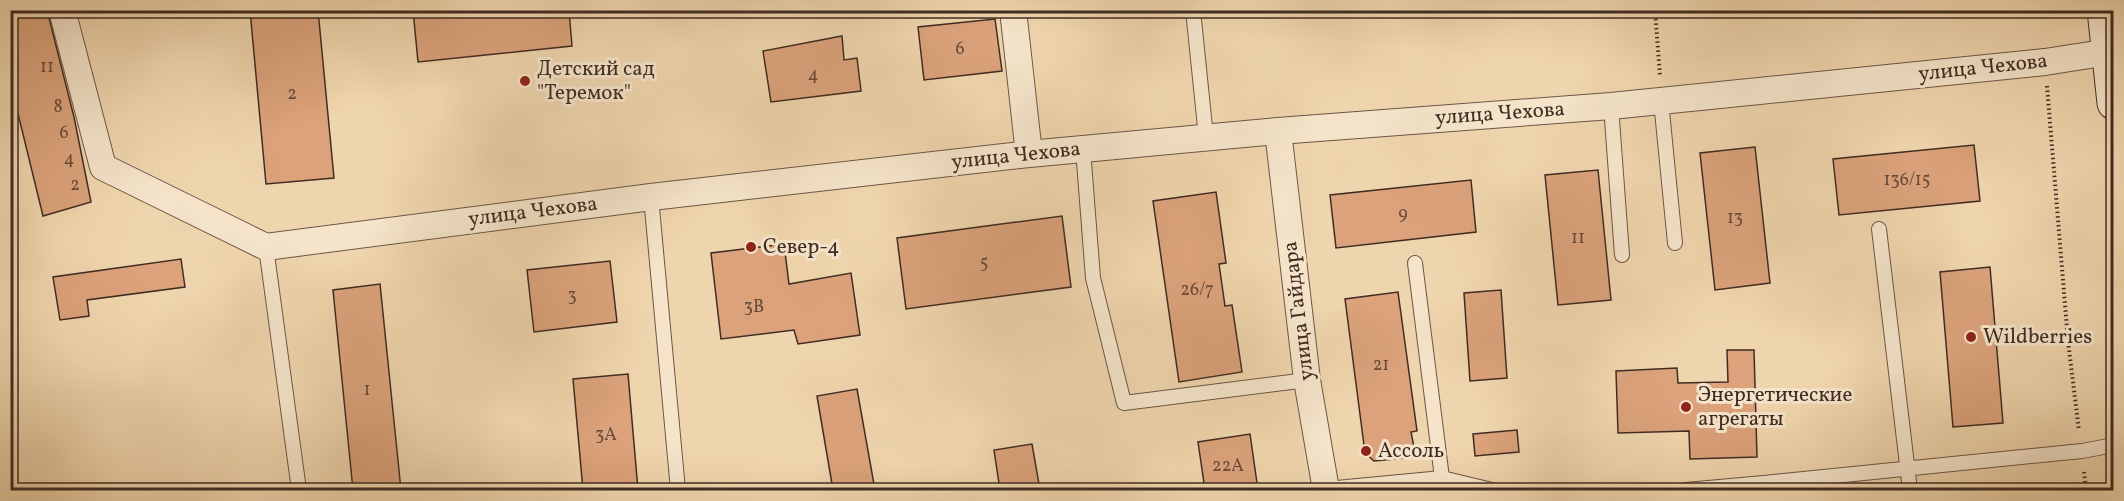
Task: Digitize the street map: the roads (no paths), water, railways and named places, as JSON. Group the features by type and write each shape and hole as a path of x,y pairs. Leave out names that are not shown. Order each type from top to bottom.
{"main road":[{"path":"2104,10 2114,103"}],"street":[{"path":"62,10 104,167 266,247"},
{"path":"1013,10 1029,154"},
{"name":"улица Чехова","path":"266,247 651,196 1029,154 1278,131 1611,106 2044,62 2109,52"},
{"name":"улица Гайдара","path":"1278,131 1307,380 1326,490"}],"lane":[{"path":"1193,10 1206,137"},
{"path":"1661,101 1675,243"},
{"path":"1611,106 1622,255"},
{"path":"1083,149 1093,278 1124,403 1307,380"},
{"path":"651,196 678,490"},
{"path":"1879,229 1910,490"},
{"path":"266,247 298,490"},
{"path":"1415,263 1442,478"},
{"path":"1686,490 1765,487 2082,451 2114,445"},
{"path":"1326,490 1442,478 1492,490"}],"place":[{"name":"Детский сад \"Теремок\"","path":"525,81"},
{"name":"Север-4","path":"751,247"},
{"name":"Wildberries","path":"1971,337"},
{"name":"Энергетические агрегаты","path":"1686,407"},
{"name":"Ассоль","path":"1366,451"}]}
